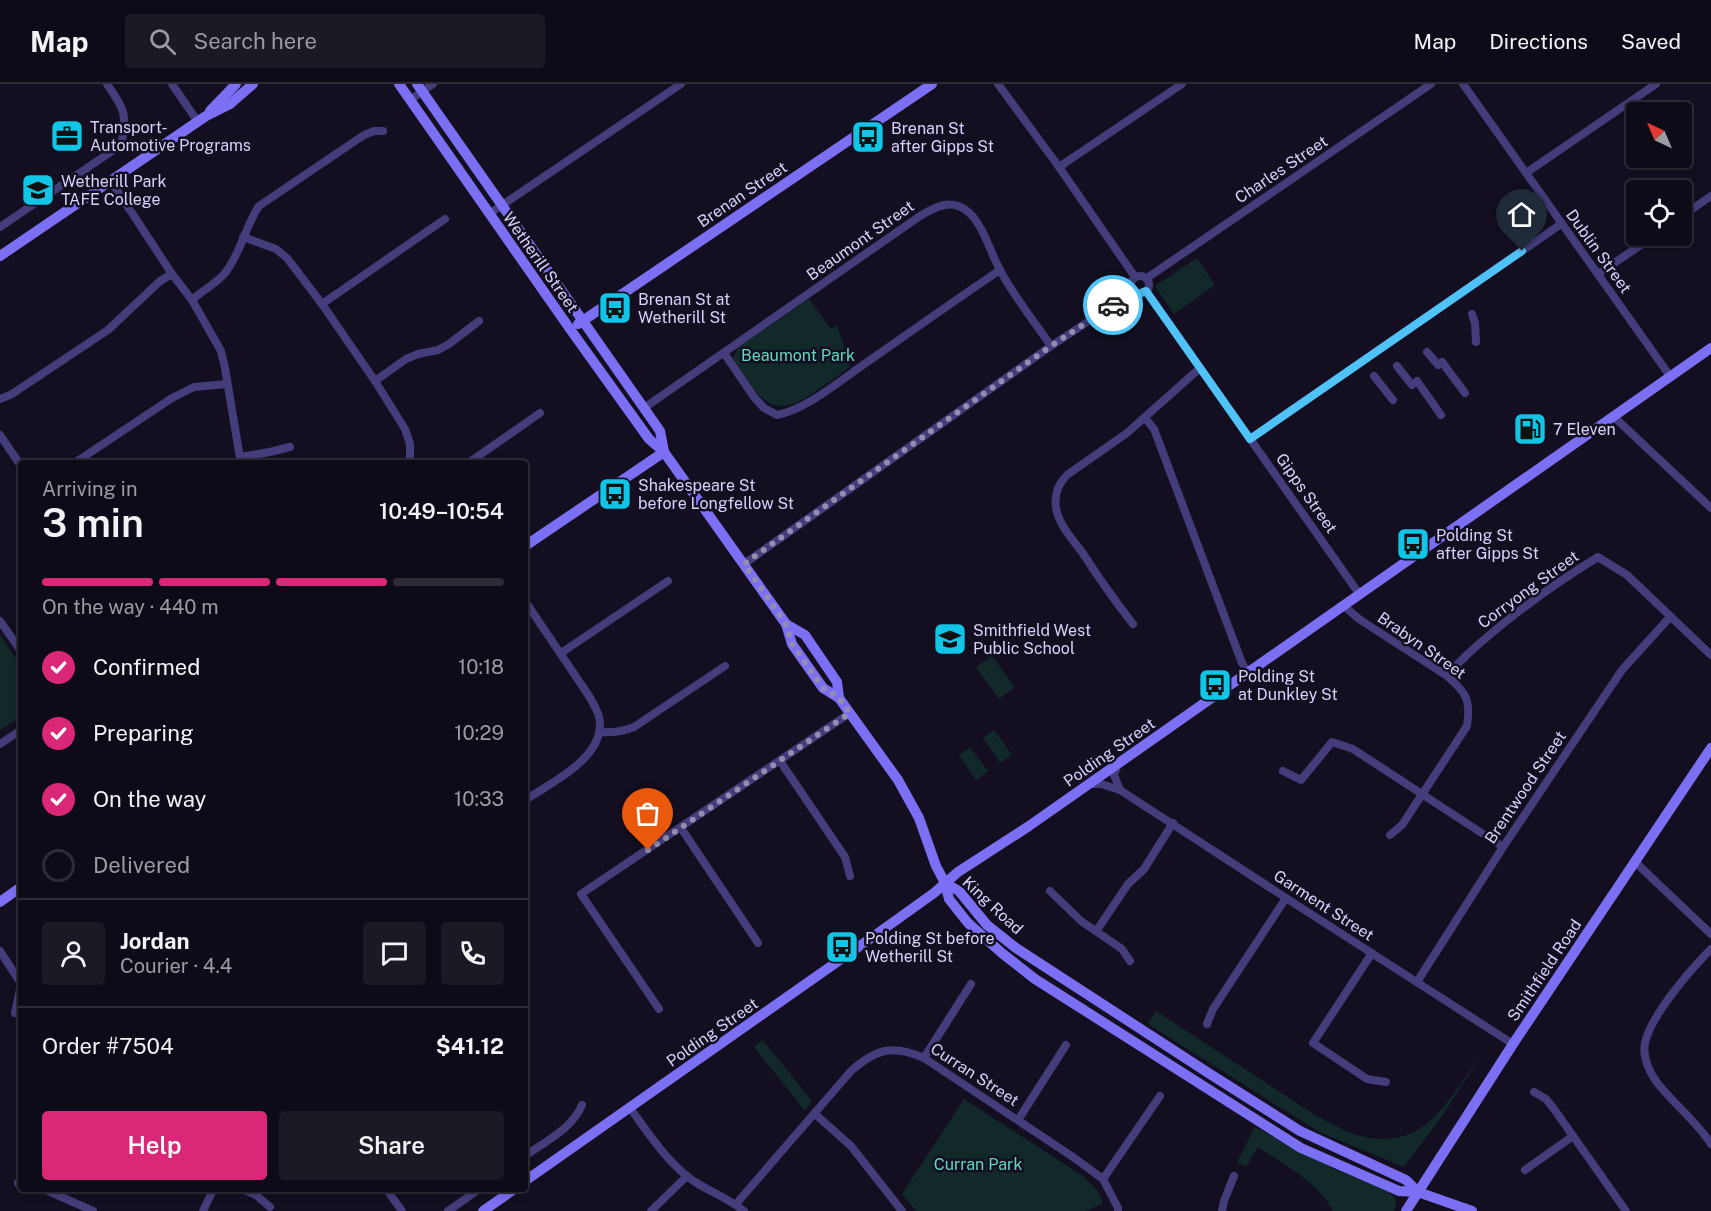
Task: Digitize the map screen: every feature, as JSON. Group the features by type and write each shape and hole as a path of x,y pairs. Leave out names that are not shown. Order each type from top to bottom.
{"main road":[{"path":"202,119 236,84"},
{"path":"0,256 202,119 230,104 253,84"},
{"name":"Wetherill Street","path":"399,84 649,439 664,452 744,564 786,624 792,644 823,688 839,698 882,757 919,818 936,866 945,883"},
{"name":"Brenan Street","path":"570,329 932,84"},
{"name":"Wetherill Street","path":"420,88 660,431 664,452"},
{"name":"Polding Street","path":"528,1179 874,936 988,852 1118,764 1670,376 1709,352"},
{"path":"528,544 664,452"},
{"name":"Wetherill Street","path":"786,624 805,635 837,681 839,698"},
{"name":"Smithfield Road","path":"1406,1211 1513,1044 1711,748"},
{"name":"King Road","path":"945,883 959,891 987,925 1016,948 1300,1131 1406,1180 1418,1192"},
{"name":"King Road","path":"945,883 949,898 968,923 1003,954 1044,985 1301,1148 1399,1191 1418,1192 1472,1211"},
{"path":"0,902 18,889"},
{"path":"483,1211 510,1192"}],"street":[{"path":"0,227 121,145 125,127 123,107 107,84"},
{"path":"172,84 202,119"},
{"path":"410,100 420,88 433,84"},
{"path":"489,214 681,84"},
{"path":"998,84 1135,277"},
{"path":"1059,167 1182,84"},
{"name":"Charles Street","path":"1147,278 1431,84"},
{"name":"Dublin Street","path":"1463,84 1670,376"},
{"path":"1526,173 1656,84"},
{"path":"192,300 224,275 250,218 259,206 364,135 374,131 383,131"},
{"path":"111,180 172,274 192,300 221,351 241,460 290,447"},
{"path":"1692,209 1711,196"},
{"name":"Beaumont Street","path":"644,408 920,216 942,205 962,207 974,217 999,270 1051,346"},
{"path":"322,304 445,219"},
{"path":"1250,439 1561,224"},
{"path":"243,237 276,249 287,258 322,304 405,429 410,444 410,460"},
{"path":"1598,274 1639,246"},
{"path":"724,352 764,408 777,415 787,414 838,382 999,270"},
{"path":"0,399 12,394 108,330 160,281 172,274"},
{"path":"1135,277 1147,278 1149,284 1146,291 1141,294 1134,291 1131,284 1135,277"},
{"path":"744,564 1051,346 1134,291"},
{"name":"Gipps Street","path":"1146,291 1360,595"},
{"path":"1473,314 1476,323 1476,342"},
{"path":"375,381 406,359 438,350 449,344 479,321"},
{"path":"1427,352 1440,363 1465,393"},
{"path":"1397,366 1415,383 1441,415"},
{"path":"1133,624 1063,526 1057,510 1057,491 1060,482 1067,475 1145,418 1200,368"},
{"path":"1374,376 1393,400"},
{"path":"79,460 172,398 194,387 228,384"},
{"path":"473,460 540,413"},
{"path":"1613,416 1711,508"},
{"path":"1145,418 1154,429 1242,663 1248,673"},
{"path":"0,435 18,462"},
{"name":"Corryong Street","path":"1447,676 1506,620 1598,557 1627,575 1711,655"},
{"path":"561,653 668,581"},
{"path":"528,605 596,708 599,719 596,743 587,756 528,798"},
{"name":"Brabyn Street","path":"1344,606 1359,619 1447,676 1460,686 1466,695 1469,711 1467,726 1402,825 1390,835"},
{"name":"Brentwood Street","path":"1417,982 1503,847 1622,670 1670,617"},
{"path":"0,621 18,647"},
{"path":"599,732 612,733 634,727 725,666"},
{"path":"658,1009 581,894 850,713"},
{"path":"0,744 18,732"},
{"path":"1283,771 1301,780 1332,742 1353,748 1503,847"},
{"path":"780,761 845,857 850,876"},
{"path":"1118,764 1114,776 1120,790"},
{"name":"Garment Street","path":"1089,784 1101,784 1120,790 1513,1044"},
{"path":"1096,930 1128,884 1144,869 1173,823"},
{"path":"681,828 758,943"},
{"path":"1634,861 1711,934"},
{"path":"1050,891 1081,921 1122,949 1130,961"},
{"path":"1207,1024 1213,1009 1286,898"},
{"path":"1711,949 1651,1025 1645,1044 1650,1072 1658,1085 1694,1121 1711,1144"},
{"path":"0,951 18,979"},
{"path":"1372,953 1313,1043 1367,1079 1386,1082"},
{"path":"924,1058 971,984"},
{"path":"15,1013 18,999"},
{"path":"1018,1120 1066,1045"},
{"name":"Curran Street","path":"736,1204 851,1071 875,1053 899,1050 924,1058 1073,1156 1104,1179 1118,1211"},
{"path":"1534,1092 1546,1099 1626,1211"},
{"path":"1104,1179 1160,1096"},
{"path":"528,1154 569,1125 577,1116 582,1105"},
{"path":"630,1108 664,1154 687,1176 744,1211"},
{"path":"815,1114 851,1146 902,1211"},
{"path":"1525,1170 1573,1136"},
{"path":"651,1211 687,1176"},
{"path":"1222,1211 1234,1176"},
{"path":"50,1192 90,1210"},
{"path":"203,1211 212,1192"},
{"path":"249,1192 270,1207"},
{"path":"388,1192 402,1211"},
{"path":"448,1211 475,1192"}],"green space":[{"path":"1197,258 1215,285 1174,314 1155,286"},
{"name":"Beaumont Park","path":"809,299 831,329 837,325 850,367 798,402 783,406 775,405 756,392 733,358 738,348"},
{"path":"0,635 18,662 18,718 0,730"},
{"path":"992,656 1015,687 999,699 976,667"},
{"path":"994,730 1012,755 1000,763 983,738"},
{"path":"970,747 988,771 976,780 959,755"},
{"path":"1156,1011 1316,1115 1349,1132 1373,1139 1401,1137 1414,1132 1434,1117 1453,1095 1485,1049 1445,1112 1404,1167 1319,1132 1148,1024"},
{"path":"763,1040 812,1101 805,1111 754,1047"},
{"name":"Curran Park","path":"964,1099 1083,1176 1096,1189 1103,1203 1086,1211 916,1211 902,1194"},
{"path":"1255,1127 1337,1170 1383,1188 1394,1197 1396,1202 1394,1211 1333,1211 1310,1183 1258,1147 1246,1167 1237,1162"}],"way so far":[{"path":"648,850 850,713 839,698 823,688 792,644 786,624 744,564 1051,346 1113,305"}],"place":[{"name":"Transport- Automotive Programs","path":"67,136"},
{"name":"Brenan St after Gipps St","path":"868,137"},
{"name":"Wetherill Park TAFE College","path":"38,190"},
{"name":"Brenan St at Wetherill St","path":"615,308"},
{"name":"7 Eleven","path":"1530,429"},
{"name":"Shakespeare St before Longfellow St","path":"615,494"},
{"name":"Polding St after Gipps St","path":"1413,544"},
{"name":"Smithfield West Public School","path":"950,639"},
{"name":"Polding St at Dunkley St","path":"1215,685"},
{"name":"Polding St before Wetherill St","path":"842,947"}],"route":[{"path":"1113,305 1134,291 1138,294 1146,291 1250,439 1522,251"}]}
